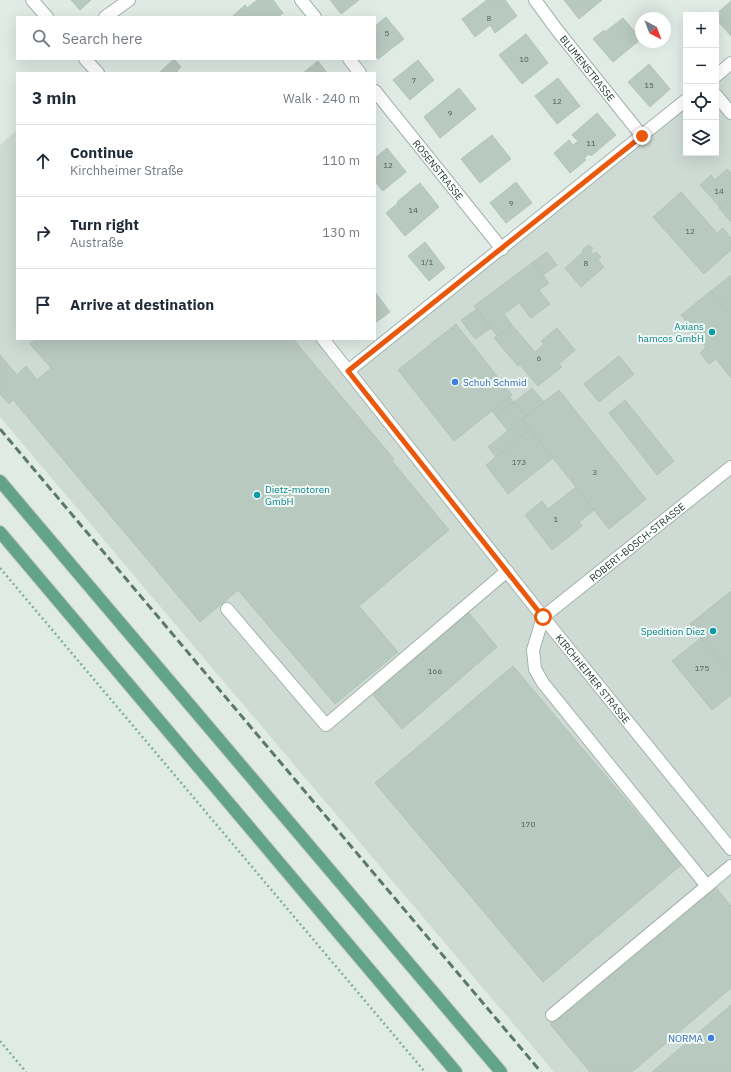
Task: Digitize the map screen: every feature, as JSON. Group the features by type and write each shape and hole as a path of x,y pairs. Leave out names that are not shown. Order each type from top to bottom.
{"main road":[{"path":"0,481 501,1072"},
{"path":"0,532 456,1072"}],"street":[{"path":"32,0 46,16"},
{"path":"106,16 129,0"},
{"path":"301,0 314,16"},
{"name":"BLUMENSTRASSE","path":"535,0 557,30 642,136"},
{"path":"87,60 97,72"},
{"path":"350,60 359,72"},
{"path":"719,73 731,63"},
{"name":"ROSENSTRASSE","path":"376,92 502,248"},
{"path":"719,99 731,113"},
{"path":"348,371 683,102"},
{"name":"KIRCHHEIMER STRASSE","path":"324,340 543,617 731,849"},
{"name":"ROBERT-BOSCH-STRASSE","path":"543,617 731,467"},
{"path":"228,609 326,725 507,571"},
{"path":"543,617 533,650 535,668 543,683 707,886"},
{"path":"552,1015 731,866"}],"path":[{"path":"0,568 425,1072"},
{"path":"0,1041 26,1072"}],"shaded area":[{"path":"731,62 731,1072 554,1072 0,417 0,145 16,131 16,340 324,340 350,371 683,103 683,156 719,156 719,72"}],"building":[{"path":"71,0 91,0 80,10"},
{"path":"257,0 273,0 283,13 279,16 233,16 245,5 247,8"},
{"path":"330,0 359,0 341,14"},
{"path":"487,0 505,0 517,16 495,33 490,25 475,37 462,19"},
{"path":"564,0 602,0 579,19"},
{"path":"731,1 731,36 719,22 718,12"},
{"path":"386,17 404,39 378,59 376,57 376,25"},
{"path":"623,18 635,32 635,44 613,62 593,39 604,30 605,32"},
{"path":"526,34 548,63 522,84 499,55"},
{"path":"173,60 175,60 181,67 177,71 178,72 160,72"},
{"path":"418,60 434,80 410,100 393,80"},
{"path":"318,61 326,72 304,72"},
{"path":"649,64 670,89 650,107 628,82"},
{"path":"558,78 580,106 557,124 535,96"},
{"path":"459,88 476,109 440,138 424,117"},
{"path":"597,113 616,135 591,156 589,154 584,158 586,160 570,173 554,153 569,140 573,145 578,141 572,135"},
{"path":"492,135 511,159 480,183 461,159"},
{"path":"387,148 406,172 383,191 376,183 376,157"},
{"path":"727,169 731,173 731,198 720,207 700,185 711,175 715,180"},
{"path":"516,182 532,203 506,223 490,203"},
{"path":"420,183 439,207 405,236 386,213"},
{"path":"681,192 717,233 723,228 731,238 731,250 704,274 653,217"},
{"path":"731,198 731,222 719,208"},
{"path":"425,242 445,268 429,281 408,256"},
{"path":"589,245 593,248 590,251 593,254 596,252 601,257 598,260 604,267 581,287 565,268 583,252 582,250"},
{"path":"547,252 557,265 543,275 533,262"},
{"path":"533,262 549,283 539,290 550,304 531,318 519,303 504,314 512,325 497,336 474,306"},
{"path":"731,275 731,316 711,291"},
{"name":"Axians hamcos GmbH","path":"711,291 731,316 731,378 716,359 709,364 700,353 706,347 681,315"},
{"path":"376,293 390,312 376,322"},
{"path":"477,309 491,328 475,339 461,320"},
{"path":"456,324 512,395 454,441 398,370"},
{"path":"512,325 535,352 544,344 541,341 557,328 575,350 559,364 562,367 538,386 519,364 518,366 494,338"},
{"name":"Dietz‐motoren GmbH","path":"35,340 294,340 394,459 392,461 449,530 359,606 398,652 335,704 238,590 200,622 13,400 9,404 0,394 0,355 17,375 26,366 37,380 51,368 30,344"},
{"path":"619,356 634,374 599,402 584,384"},
{"path":"532,388 544,402 526,416 514,402"},
{"path":"559,390 646,499 609,529 522,419"},
{"path":"510,397 514,402 496,416 492,411"},
{"path":"625,400 674,461 657,475 609,413"},
{"path":"514,402 526,416 508,431 496,416"},
{"path":"522,419 530,429 496,457 488,447"},
{"path":"530,429 553,458 508,494 486,465"},
{"path":"576,487 594,510 579,522 582,526 552,550 525,515 542,501 548,509"},
{"name":"Spedition Diez","path":"731,591 731,675 690,624"},
{"path":"469,613 497,647 402,729 373,695"},
{"path":"701,638 731,675 731,695 712,710 672,661"},
{"path":"513,666 681,865 543,982 375,783"},
{"path":"714,885 731,906 731,988 632,1072 590,1072 550,1024"},
{"name":"NORMA","path":"731,1005 731,1072 652,1072"}],"railway":[{"path":"0,429 541,1072"}],"place":[{"name":"Axians hamcos GmbH","path":"712,332"},
{"name":"Schuh Schmid","path":"455,382"},
{"name":"Dietz‐motoren GmbH","path":"257,495"},
{"name":"Spedition Diez","path":"713,631"},
{"name":"NORMA","path":"711,1038"}],"route":[{"path":"543,617 348,371 642,136"}]}
